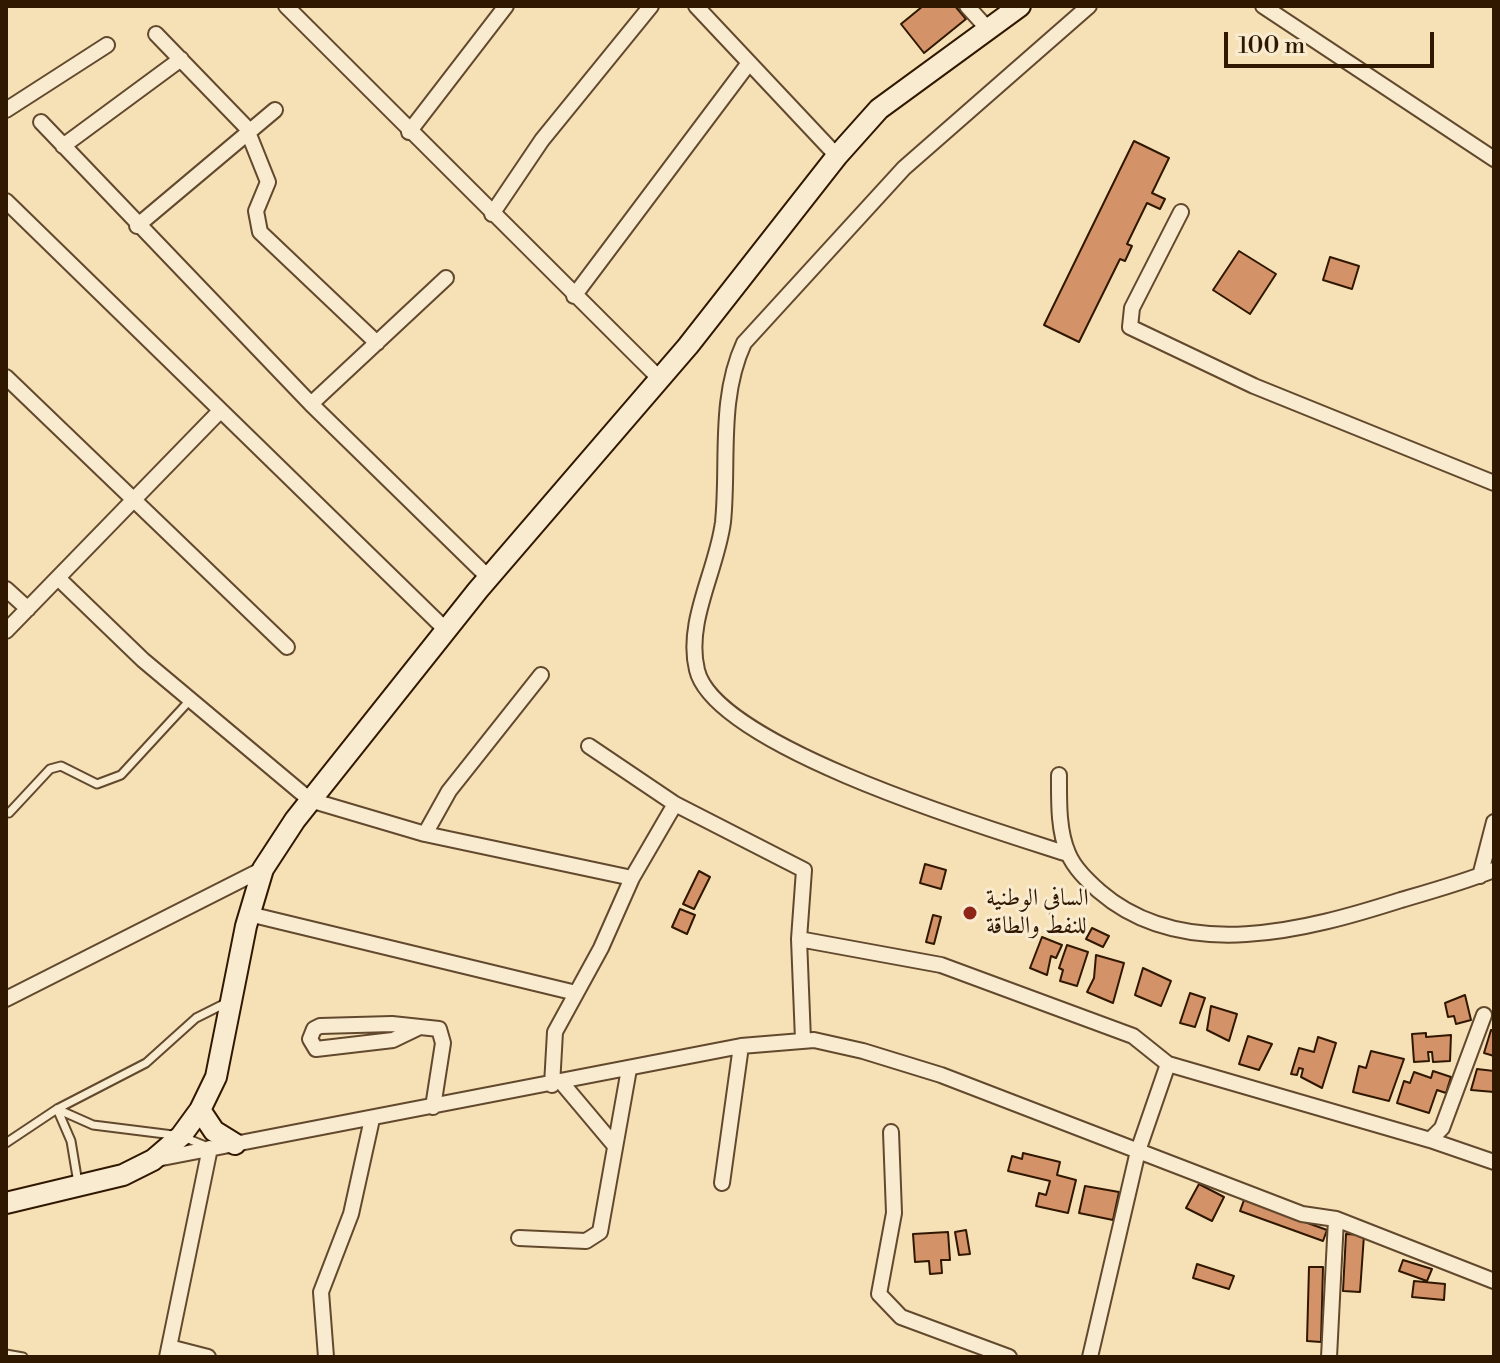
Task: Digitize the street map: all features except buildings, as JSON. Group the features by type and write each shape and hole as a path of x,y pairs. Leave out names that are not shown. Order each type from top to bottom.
{"main road":[{"path":"6,1203 123,1175 153,1160 181,1136 200,1110 221,1060 249,914 263,869 310,800 446,630 660,379 837,156 879,109 1020,6"},
{"path":"200,1110 214,1131 235,1144"}],"street":[{"path":"290,10 307,6"},
{"path":"409,132 506,6"},
{"path":"492,214 542,140 651,6"},
{"path":"696,6 837,156"},
{"path":"967,6 987,28"},
{"path":"1068,854 869,785 734,718 703,688 696,667 697,638 723,521 725,429 736,360 744,343 904,168 1089,6"},
{"path":"1263,6 1494,159"},
{"path":"290,10 660,379"},
{"path":"156,34 250,131 268,182 256,211 260,232 377,343"},
{"path":"6,110 107,45"},
{"path":"63,146 181,59"},
{"path":"574,296 749,63"},
{"path":"137,226 275,110"},
{"path":"41,122 137,226 311,404 489,578"},
{"path":"6,201 446,630"},
{"path":"1181,212 1132,308 1130,327 1254,386 1494,483"},
{"path":"311,404 446,278"},
{"path":"6,377 287,647"},
{"path":"6,631 220,411"},
{"path":"58,578 191,699 310,800 425,834 632,878"},
{"path":"6,589 28,609"},
{"path":"425,834 449,791 541,675"},
{"path":"589,746 675,804 800,866 805,878 799,939 803,1040"},
{"path":"1059,775 1060,810 1068,854 1086,879 1110,900 1141,918 1175,929 1227,935 1265,934 1316,924 1487,873 1494,822"},
{"path":"615,1146 557,1084 555,1032 601,948 632,878 675,804"},
{"path":"6,999 263,869"},
{"path":"249,914 576,993"},
{"path":"799,939 941,965 1133,1036 1168,1064 1430,1140 1494,1162"},
{"path":"1430,1140 1442,1128 1484,1015"},
{"path":"420,1027 393,1040 316,1049 310,1039 314,1029 320,1026 392,1024 439,1029 443,1034 433,1107"},
{"path":"153,1160 741,1046 803,1040 863,1051 941,1075 1302,1214 1336,1219 1494,1281"},
{"path":"722,1183 741,1046"},
{"path":"1090,1357 1138,1151 1168,1064"},
{"path":"519,1238 586,1241 597,1237 629,1069"},
{"path":"326,1357 321,1292 351,1214 372,1119"},
{"path":"891,1132 894,1213 879,1294 901,1317 1009,1357"},
{"path":"208,1357 168,1352 210,1148"},
{"path":"1329,1357 1336,1219"}],"lane":[{"path":"9,813 50,769 61,766 97,784 121,775 191,699"},
{"path":"6,1143 57,1109 146,1063 196,1018 231,1002"},
{"path":"57,1109 93,1125 181,1136 210,1148"},
{"path":"57,1109 75,1153 79,1186"},
{"path":"6,1354 23,1357"}],"place":[{"name":"السافي الوطنية للنفط والطاقة","path":"970,913"}]}
